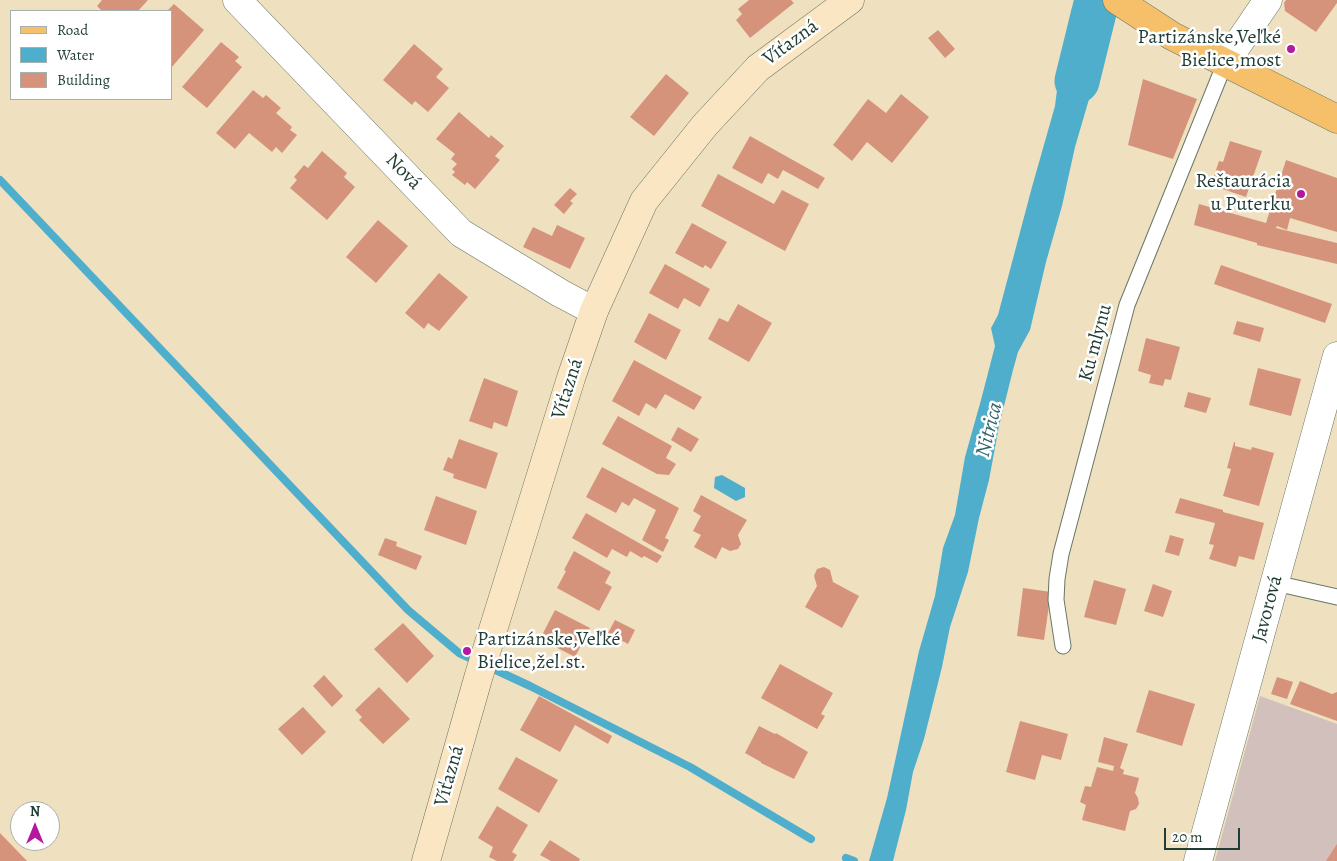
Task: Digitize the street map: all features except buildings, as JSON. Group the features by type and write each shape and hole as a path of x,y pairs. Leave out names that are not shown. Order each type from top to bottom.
{"main road":[{"name":"Víťazná","path":"426,861 482,665 570,378 594,311 644,201 705,125 758,68 850,0"},
{"path":"1117,0 1172,36 1337,119"}],"street":[{"name":"Nová","path":"237,0 461,233 560,293 594,311"},
{"path":"1225,63 1268,0"},
{"name":"Javorová","path":"1198,861 1337,356"}],"lane":[{"name":"Ku mlynu","path":"1063,646 1056,600 1061,554 1127,305 1225,63"},
{"path":"1275,582 1337,597"}],"shaded area":[{"path":"1260,696 1337,724 1337,861 1215,861"}],"water":[{"path":"1072,8 1109,31 1075,147 1030,330 1018,352 1013,370 968,572 950,627 942,667 924,739 913,772 906,810 893,861 869,861 887,798 919,651 935,596 943,548 955,515 965,457 995,346 991,328 998,315 1055,106 1059,74"},
{"path":"722,475 745,488 745,497 736,501 714,488 715,477"}],"waterway":[{"name":"Nitrica","path":"1077,81 1097,0"},
{"path":"0,180 408,610 459,653 530,686 690,767 811,839"},
{"path":"846,858 854,861"}],"place":[{"name":"Partizánske,Veľké Bielice,most","path":"1291,49"},
{"name":"Reštaurácia u Puterku","path":"1301,194"},
{"name":"Partizánske,Veľké Bielice,žel.st.","path":"467,651"}]}
